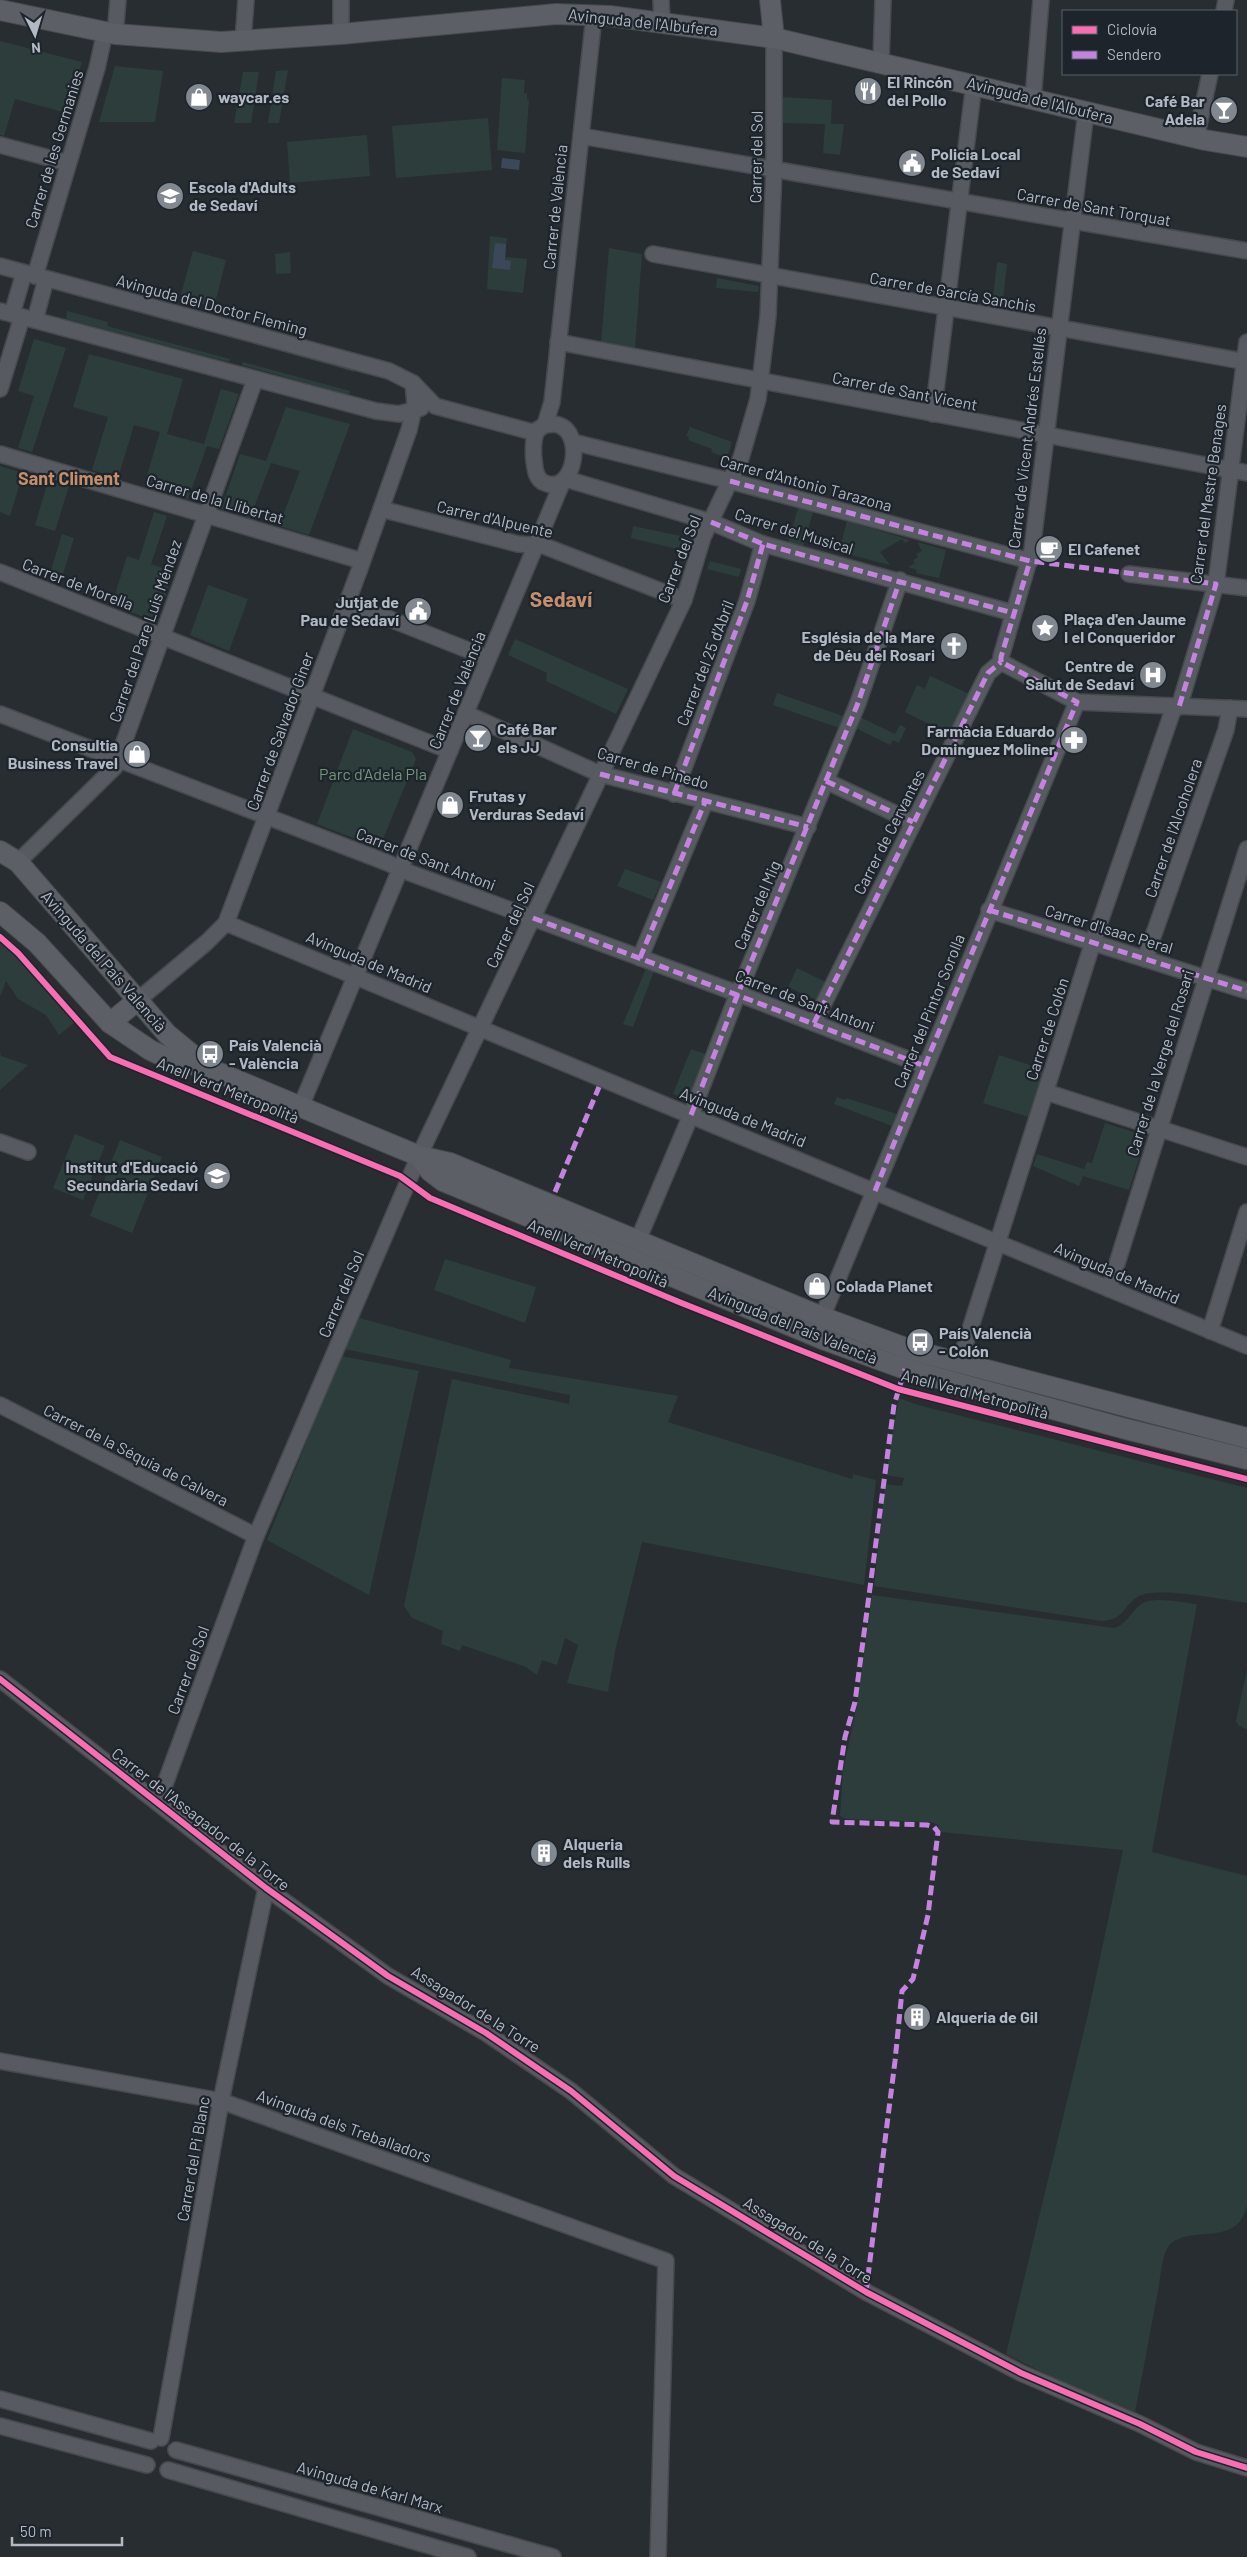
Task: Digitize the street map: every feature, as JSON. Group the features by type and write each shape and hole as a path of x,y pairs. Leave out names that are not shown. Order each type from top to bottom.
{"street":[{"name":"Carrer de les Germanies","path":"0,389 17,315 35,276 68,163 110,33 118,0"},
{"path":"243,42 246,0"},
{"path":"341,0 341,34"},
{"path":"661,0 662,22"},
{"path":"770,0 774,38"},
{"path":"881,62 883,0"},
{"path":"1033,99 1041,0"},
{"name":"Avinguda de l'Albufera","path":"0,10 110,33 174,40 243,42 556,14 662,22 774,38 1196,138 1247,147"},
{"name":"Carrer de València","path":"540,429 552,402 594,16"},
{"name":"Carrer del Sol","path":"158,1803 256,1536 420,1156 684,600 703,537 740,458 758,399 766,341 774,168 774,38"},
{"path":"1196,138 1210,75"},
{"path":"933,414 974,84"},
{"name":"Carrer de Vicent Andrés Estellés","path":"1030,561 1086,112"},
{"name":"Carrer de Sant Torquat","path":"581,136 1247,251"},
{"path":"0,145 68,163"},
{"name":"Carrer de García Sanchis","path":"653,254 1246,361"},
{"name":"Avinguda del Doctor Fleming","path":"0,266 389,370 413,383 435,406"},
{"name":"Carrer de les Germanies","path":"17,315 35,276"},
{"path":"17,315 255,380 393,414 435,406 540,429 562,425 568,431 573,442 571,469 564,481 546,484"},
{"name":"Carrer de Sant Vicent","path":"558,342 1247,472"},
{"name":"Carrer del Mestre Benages","path":"1177,707 1216,584 1229,469 1246,361 1247,342"},
{"name":"Carrer del Pare Luis Méndez","path":"18,862 109,775 119,758 204,515 255,380"},
{"path":"413,383 415,399 413,411"},
{"name":"Carrer de València","path":"552,402 562,425"},
{"name":"Carrer de Salvador Giner","path":"138,1000 207,942 226,922 347,602 409,430 413,411"},
{"path":"540,429 533,444 536,471 546,484 551,509"},
{"name":"Carrer d'Antonio Tarazona","path":"573,442 730,481 1030,561"},
{"name":"Carrer de la Llibertat","path":"0,454 362,561"},
{"name":"Carrer de València","path":"301,1106 402,870 467,714 488,658 564,481"},
{"name":"Carrer del Musical","path":"564,481 711,522 763,544 900,580 1013,613"},
{"name":"Carrer d'Alpuente","path":"381,509 518,544 537,544 684,600"},
{"name":"Carrer del 25 d'Abril","path":"674,794 747,601 763,544"},
{"path":"1030,561 1013,613 1001,662 1077,702 1247,709"},
{"name":"Carrer de Morella","path":"0,572 450,751"},
{"path":"1129,574 1247,588"},
{"name":"Carrer del Mig","path":"638,1240 808,827 881,640 900,580"},
{"path":"347,602 488,658"},
{"name":"Carrer de Cervantes","path":"814,1023 988,673 1001,662"},
{"name":"Carrer del Pintor Sorolla","path":"818,1326 989,910 1077,702"},
{"name":"Carrer de Colón","path":"959,1364 1093,942 1177,707"},
{"name":"Carrer de l'Alcoholera","path":"1145,959 1226,730 1230,708"},
{"name":"Carrer de Sant Antoni","path":"0,714 119,758 402,870 739,994 925,1066"},
{"name":"Carrer de Pinedo","path":"467,714 600,774 808,827"},
{"path":"826,781 913,822"},
{"path":"640,958 706,802"},
{"name":"Avinguda del País Valencià","path":"0,851 18,862 167,1034 186,1052 210,1069"},
{"name":"Carrer de la Verge del Rosari","path":"1109,1288 1205,978 1246,858"},
{"name":"Carrer d'Isaac Peral","path":"989,910 1247,991"},
{"name":"Avinguda del País Valencià","path":"0,912 37,943 110,1023 150,1050 165,1057 210,1069 420,1156 450,1163 638,1240 905,1369 1122,1428 1247,1459"},
{"name":"Avinguda de Madrid","path":"226,922 1247,1346"},
{"path":"110,1023 138,1000"},
{"path":"1046,1092 1247,1157"},
{"path":"0,1142 28,1152"},
{"name":"Avinguda del País Valencià","path":"420,1156 430,1171 443,1181 818,1326 1247,1438"},
{"path":"1210,1331 1247,1212"},
{"path":"939,1378 953,1373 959,1364"},
{"name":"Carrer de la Séquia de Calvera","path":"0,1405 256,1536"},
{"name":"Carrer de l'Assagador de la Torre","path":"0,1679 266,1888 388,1976"},
{"name":"Carrer del Pi Blanc","path":"156,2439 221,2101 266,1888"},
{"name":"Assagador de la Torre","path":"388,1976 486,2033 571,2091 674,2176 740,2214 858,2287 1021,2373 1140,2424 1196,2452 1247,2468"},
{"name":"Avinguda dels Treballadors","path":"0,2061 221,2101 666,2260 658,2557"},
{"path":"0,2400 173,2443 177,2460 168,2470"},
{"path":"0,2426 147,2465 159,2472 168,2470 468,2557"},
{"path":"147,2465 143,2452 156,2439"},
{"name":"Avinguda de Karl Marx","path":"176,2450 553,2557"}],"green space":[{"path":"0,41 82,62 67,113 15,99 4,136 0,135"},
{"path":"115,66 163,71 155,122 99,122"},
{"path":"288,70 279,123 268,123 276,71"},
{"path":"243,72 259,72 251,123 234,123"},
{"path":"502,78 525,80 524,93 527,93 527,100 529,100 525,153 497,150"},
{"path":"783,97 832,100 831,124 844,124 840,155 823,153 825,124 782,123"},
{"path":"488,118 492,170 396,178 392,126"},
{"path":"367,135 370,176 290,183 287,142"},
{"path":"490,236 507,238 505,257 527,259 523,293 487,289"},
{"path":"609,248 642,254 635,349 601,343"},
{"path":"193,251 226,260 214,307 180,298"},
{"path":"290,252 291,273 276,274 275,254"},
{"path":"997,262 1007,264 1002,309 992,307"},
{"path":"717,278 759,286 758,292 716,288"},
{"path":"73,293 237,336 237,338 72,295"},
{"path":"67,311 108,322 107,326 230,359 229,362 66,319"},
{"path":"34,339 66,348 32,452 18,448 34,396 18,391"},
{"path":"250,339 355,369 354,372 249,342"},
{"path":"89,354 183,379 167,434 204,444 221,389 239,394 219,449 207,446 188,499 144,485 160,432 134,425 118,478 92,470 108,417 73,407"},
{"path":"243,362 350,391 349,395 242,365"},
{"path":"286,407 350,424 309,535 279,526 300,471 271,463 250,518 221,509 240,454 266,461"},
{"path":"690,427 732,442 727,458 711,452 712,449 688,440 689,437 686,436"},
{"path":"0,466 23,473 10,516 0,512"},
{"path":"48,481 69,486 55,531 35,525"},
{"path":"798,508 813,512 802,551 787,547"},
{"path":"154,512 167,516 151,564 174,572 156,622 112,604 127,556 139,560"},
{"path":"847,521 910,540 905,543 902,539 880,552 890,565 839,552"},
{"path":"633,526 695,539 690,552 631,538"},
{"path":"62,534 74,538 60,584 48,580"},
{"path":"917,542 946,550 939,578 916,573 917,570 908,567 915,563 913,560 918,557 916,554 922,551"},
{"path":"710,561 741,569 739,577 707,569"},
{"path":"208,585 248,599 229,651 190,635"},
{"path":"515,639 628,689 616,714 546,681 547,673 508,655"},
{"path":"930,676 972,695 951,735 905,712 917,685 925,689"},
{"path":"777,693 843,716 839,728 773,705"},
{"path":"860,717 895,734 900,725 906,728 899,743 893,740 890,745 856,728"},
{"name":"Parc d'Adela Pla","path":"353,729 412,752 416,759 381,844 377,847 317,824"},
{"path":"625,869 661,882 653,900 617,886"},
{"path":"0,941 16,955 75,1022 59,1035 46,1015 18,999 6,981 0,997"},
{"path":"646,968 654,971 633,1027 623,1024"},
{"path":"797,968 828,983 819,1001 788,987"},
{"path":"691,1049 708,1055 690,1101 673,1094"},
{"path":"0,1051 1,1056 28,1065 0,1090"},
{"path":"999,1055 1045,1070 1029,1117 983,1103"},
{"path":"837,1097 897,1114 892,1126 834,1104"},
{"path":"1105,1123 1146,1136 1129,1190 1083,1176 1079,1186 1033,1166 1037,1154 1084,1169 1087,1162 1092,1163"},
{"path":"75,1134 105,1146 83,1200 53,1188"},
{"path":"120,1140 162,1157 132,1233 90,1216"},
{"path":"445,1259 536,1287 525,1323 434,1290"},
{"path":"356,1317 511,1360 509,1368 678,1396 668,1422 852,1479 853,1474 876,1480 864,1585 642,1542 616,1647 608,1692 567,1683 578,1645 565,1638 557,1665 542,1660 537,1675 526,1667 462,1645 460,1651 441,1644 443,1631 412,1618 404,1606 452,1379 569,1404 570,1395 344,1349"},
{"path":"341,1356 419,1371 369,1595 267,1540"},
{"path":"899,1398 918,1405 1247,1488 1247,1603 1175,1593 1148,1593 1139,1596 1116,1618 1102,1621 874,1586 885,1484 902,1486 904,1478 886,1475"},
{"path":"872,1595 1114,1628 1122,1624 1140,1605 1152,1600 1197,1604 1152,1852 1247,1876 1247,2205 1242,2219 1234,2227 1211,2234 1187,2236 1176,2240 1168,2247 1163,2262 1135,2412 1066,2384 1006,2354 1088,2014 1123,1850 941,1832 937,1824 930,1822 846,1819 840,1816 843,1770 857,1705"},
{"path":"1247,1669 1247,1730 1238,1725 1236,1721"}],"water":[{"path":"502,158 520,160 519,170 501,168"},
{"path":"495,243 506,244 505,260 511,261 510,270 492,268"}],"marked path":[{"path":"730,481 1030,561 1216,584 1179,707"},
{"path":"711,522 763,544 1013,613"},
{"path":"674,794 747,601 763,544"},
{"path":"1001,662 1030,561"},
{"path":"691,1115 735,1001 858,703 900,580"},
{"path":"814,1023 988,673 1001,662"},
{"path":"875,1191 930,1053 1077,702 1001,662"},
{"path":"600,774 808,827"},
{"path":"826,781 913,822"},
{"path":"640,958 705,802"},
{"path":"989,910 1247,991"},
{"path":"533,918 925,1066"},
{"path":"555,1192 599,1087"},
{"path":"866,2292 902,1991 913,1979 928,1915 938,1832 934,1827 927,1825 832,1822 845,1737 855,1702 894,1405 905,1369"}],"cycle path":[{"name":"Anell Verd Metropolità","path":"0,937 18,953 110,1057 400,1176 430,1198 679,1302 898,1389 1247,1479"},
{"path":"0,1679 266,1888 388,1976 486,2033 571,2091 674,2176 866,2292 1021,2373 1140,2424 1196,2452 1247,2468"}],"place":[{"name":"El Rincón del Pollo","path":"868,91"},
{"name":"waycar.es","path":"199,97"},
{"name":"Café Bar Adela","path":"1224,110"},
{"name":"Policia Local de Sedaví","path":"912,163"},
{"name":"Escola d'Adults de Sedaví","path":"170,196"},
{"name":"El Cafenet","path":"1049,549"},
{"name":"Jutjat de Pau de Sedaví","path":"418,611"},
{"name":"Plaça d'en Jaume I el Conqueridor","path":"1045,628"},
{"name":"Església de la Mare de Déu del Rosari","path":"954,646"},
{"name":"Centre de Salut de Sedaví","path":"1153,675"},
{"name":"Café Bar els JJ","path":"478,738"},
{"name":"Farmàcia Eduardo Dominguez Moliner","path":"1074,740"},
{"name":"Consultia Business Travel","path":"137,754"},
{"name":"Frutas y Verduras Sedaví","path":"450,805"},
{"name":"País Valencià - València","path":"210,1054"},
{"name":"Institut d'Educació Secundària Sedaví","path":"217,1176"},
{"name":"Colada Planet","path":"817,1286"},
{"name":"País Valencià - Colón","path":"920,1342"},
{"name":"Alqueria dels Rulls","path":"544,1853"},
{"name":"Alqueria de Gil","path":"917,2017"}],"district":[{"name":"Sant Climent","path":"69,479"},
{"name":"Sedaví","path":"561,600"}]}
